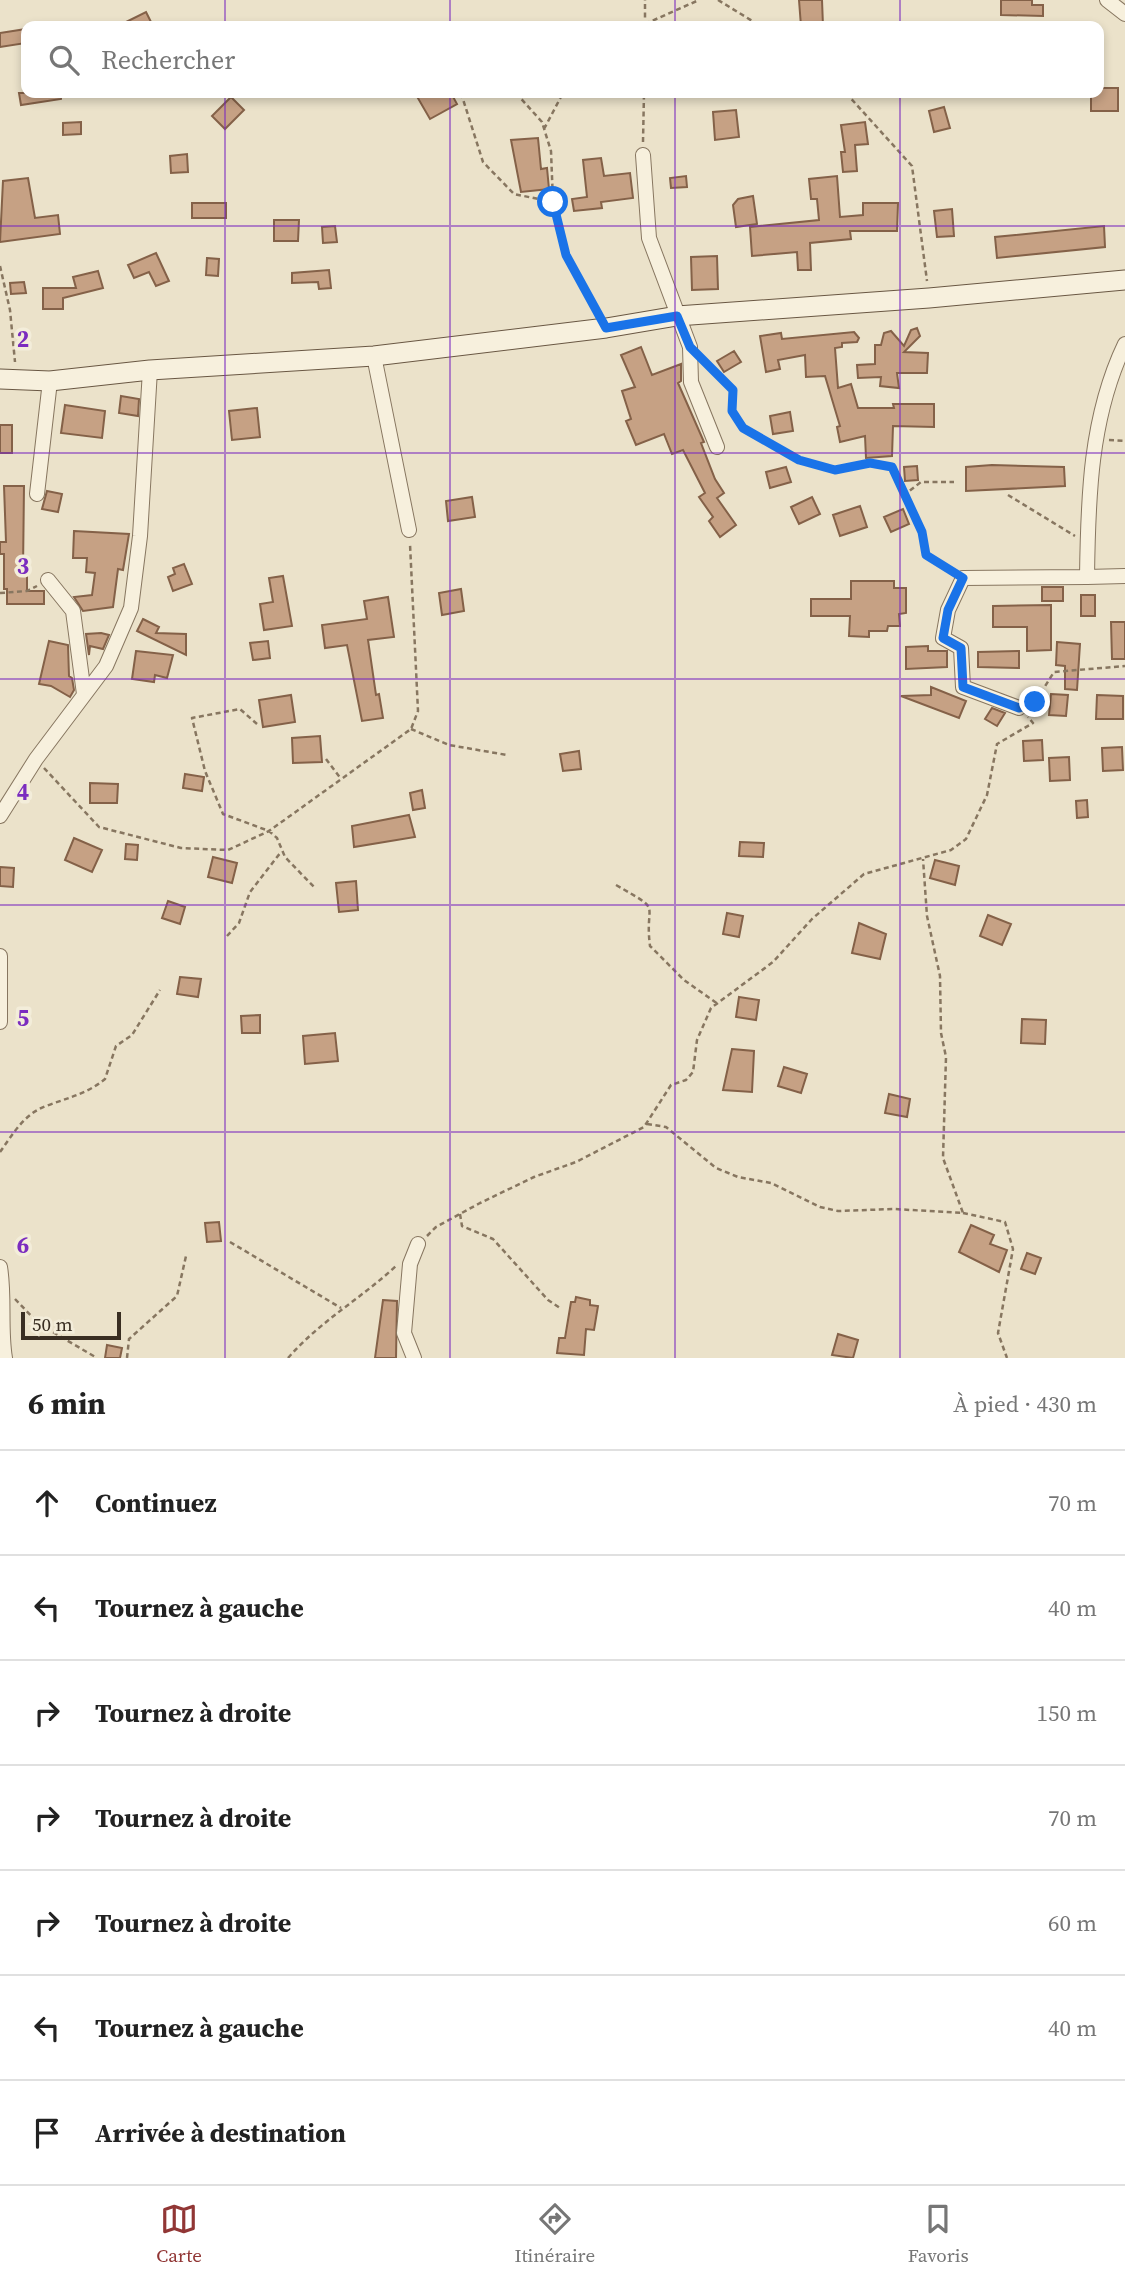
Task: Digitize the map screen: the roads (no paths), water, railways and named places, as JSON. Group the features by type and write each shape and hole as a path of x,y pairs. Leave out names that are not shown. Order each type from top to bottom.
{"main road":[{"path":"8,379 50,381 150,370 374,356 606,328 677,316 929,298 1125,280"}],"street":[{"path":"1107,0 1125,14"},
{"path":"643,155 649,238 690,347 691,382 717,447"},
{"path":"1087,577 1087,506 1095,436 1125,344"},
{"path":"374,356 409,530"},
{"path":"0,816 36,759 106,666 131,608 140,536 150,370"},
{"path":"37,494 50,381"},
{"path":"1019,708 963,687 961,648 943,638 948,610 963,578 1125,576"},
{"path":"48,580 73,611 84,694"},
{"path":"0,956 0,1022"},
{"path":"414,1358 404,1333 410,1264 418,1244"},
{"path":"0,1267 3,1286 1,1337 5,1358"}]}
